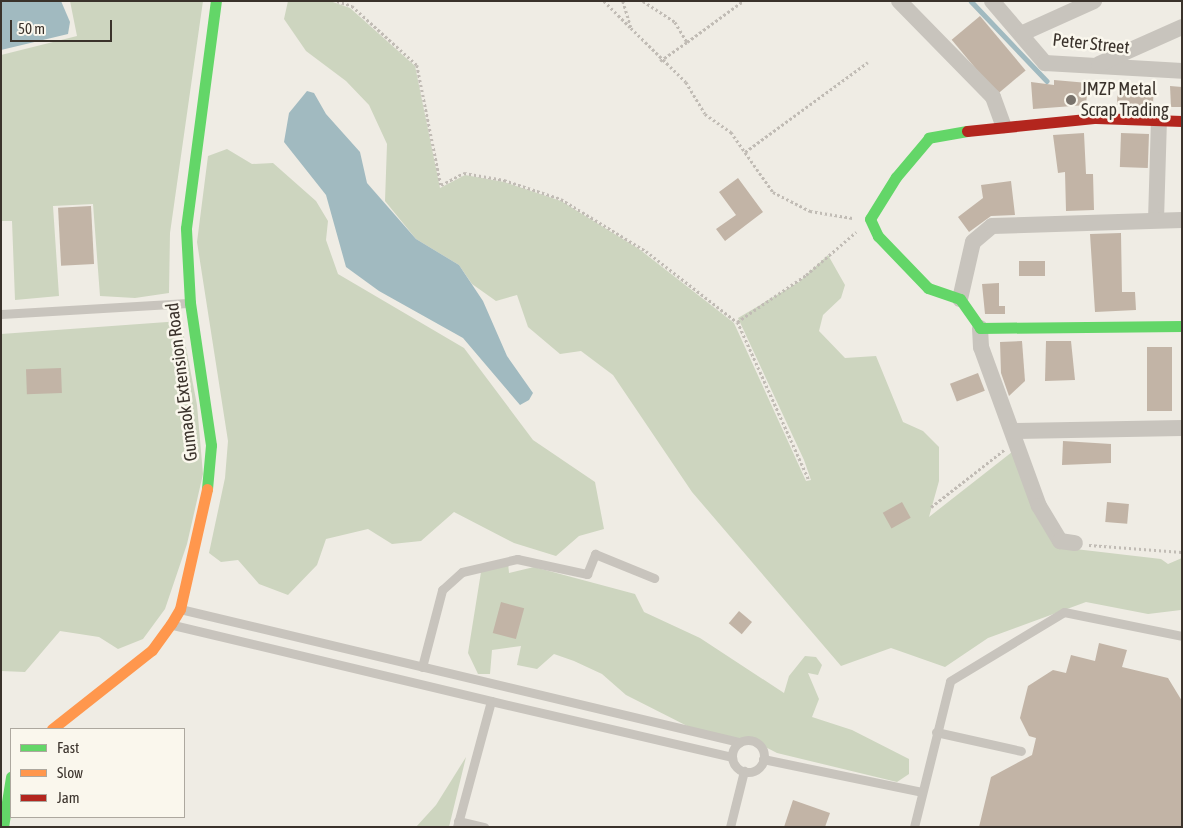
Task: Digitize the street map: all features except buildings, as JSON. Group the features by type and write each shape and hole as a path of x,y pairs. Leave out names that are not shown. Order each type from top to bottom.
{"street":[{"name":"Gumaok Extension Road","path":"53,728 152,650 171,624 180,609 210,482 211,445 190,303 186,228 216,1"},
{"path":"899,1 993,96 1003,125"},
{"name":"Peter Street","path":"992,1 1023,33 1046,63 1182,71"},
{"path":"1023,33 1094,1"},
{"path":"1096,66 1182,28"},
{"path":"960,299 949,298 928,288 878,236 870,219 896,177 929,138 1003,125 1096,118 1182,121"},
{"path":"1156,220 1159,120"},
{"path":"1182,220 992,226 973,242 960,299 973,323 980,328 1182,326"},
{"path":"980,328 981,347 1014,431 1039,506 1060,541 1075,543"},
{"path":"1014,431 1182,428"},
{"path":"3,827 10,782"}],"lane":[{"path":"1,314 190,303"},
{"path":"422,667 442,590 462,572 517,559 587,574 595,554 654,578"},
{"path":"180,609 739,742 756,742 763,759"},
{"path":"914,827 950,681 1064,612 1182,636"},
{"path":"171,624 732,757 744,771"},
{"path":"484,827 457,824 491,701"},
{"path":"936,732 1021,751"},
{"path":"732,757 739,742"},
{"path":"763,759 922,792"},
{"path":"744,771 756,769 763,759"},
{"path":"730,827 744,771"}],"path":[{"path":"337,1 352,6 417,65 441,185 464,173 504,180 561,199 646,250 737,322 808,479"},
{"path":"604,1 660,61 686,82 705,114 731,132 773,192 810,211 870,219"},
{"path":"623,1 631,28"},
{"path":"643,1 675,22 687,42"},
{"path":"660,61 743,1"},
{"path":"745,152 868,62"},
{"path":"737,322 806,275 870,219"},
{"path":"931,507 1010,445 1014,431"},
{"path":"1075,543 1182,552"}],"green space":[{"path":"70,1 203,1 170,233 169,293 135,298 100,296 93,204 53,206 59,296 15,300 12,221 1,221 1,55 77,36"},
{"path":"288,1 330,1 350,8 415,66 440,188 465,175 504,182 561,201 639,249 734,323 806,481 811,480 804,460 738,318 799,282 828,255 845,285 841,298 823,315 819,331 845,358 876,356 903,422 923,431 939,447 939,481 929,517 1012,452 1058,547 1161,559 1168,564 1182,558 1181,610 1148,614 1086,602 988,638 945,667 891,648 841,666 692,492 613,375 581,351 560,354 528,327 517,295 496,301 472,284 459,265 416,239 385,201 387,144 369,105 346,81 306,51 284,19"},
{"path":"227,149 252,164 273,163 316,201 328,221 326,240 338,274 464,348 533,440 595,482 604,529 579,536 556,556 514,543 454,512 421,541 392,544 368,529 326,539 317,565 288,595 259,584 238,560 221,562 209,553 225,478 228,441 197,242 208,156"},
{"path":"181,321 197,405 203,474 187,544 165,609 143,639 118,649 99,637 60,631 25,672 1,671 1,334"},
{"path":"508,563 509,573 534,567 635,594 644,612 700,638 784,693 789,676 805,656 816,657 822,665 818,675 808,673 819,699 812,717 852,730 909,759 909,774 897,782 777,753 756,742 703,734 626,695 602,674 574,661 554,654 537,669 517,665 521,646 492,650 490,674 478,674 468,653 481,572"},
{"path":"466,757 449,827 416,827 436,805"}],"water":[{"path":"1,1 61,1 70,22 68,34 1,50"},
{"path":"307,91 314,93 326,114 360,152 367,183 416,239 459,265 483,301 507,356 533,393 529,400 520,405 463,338 379,291 346,267 326,195 284,142 289,113"}],"waterway":[{"path":"971,1 1047,81"}],"traffic: fast":[{"path":"207,489 211,445 190,303 186,228 216,1"},
{"path":"967,131 929,138 896,177 870,219 878,236 928,288 960,299 980,328 1182,326"},
{"path":"3,827 10,783"}],"traffic: slow":[{"path":"53,728 152,650 171,624 180,609 207,489"}],"traffic: jam":[{"path":"967,131 1096,118 1182,121"}],"place":[{"name":"JMZP Metal Scrap Trading","path":"1071,100"}]}
